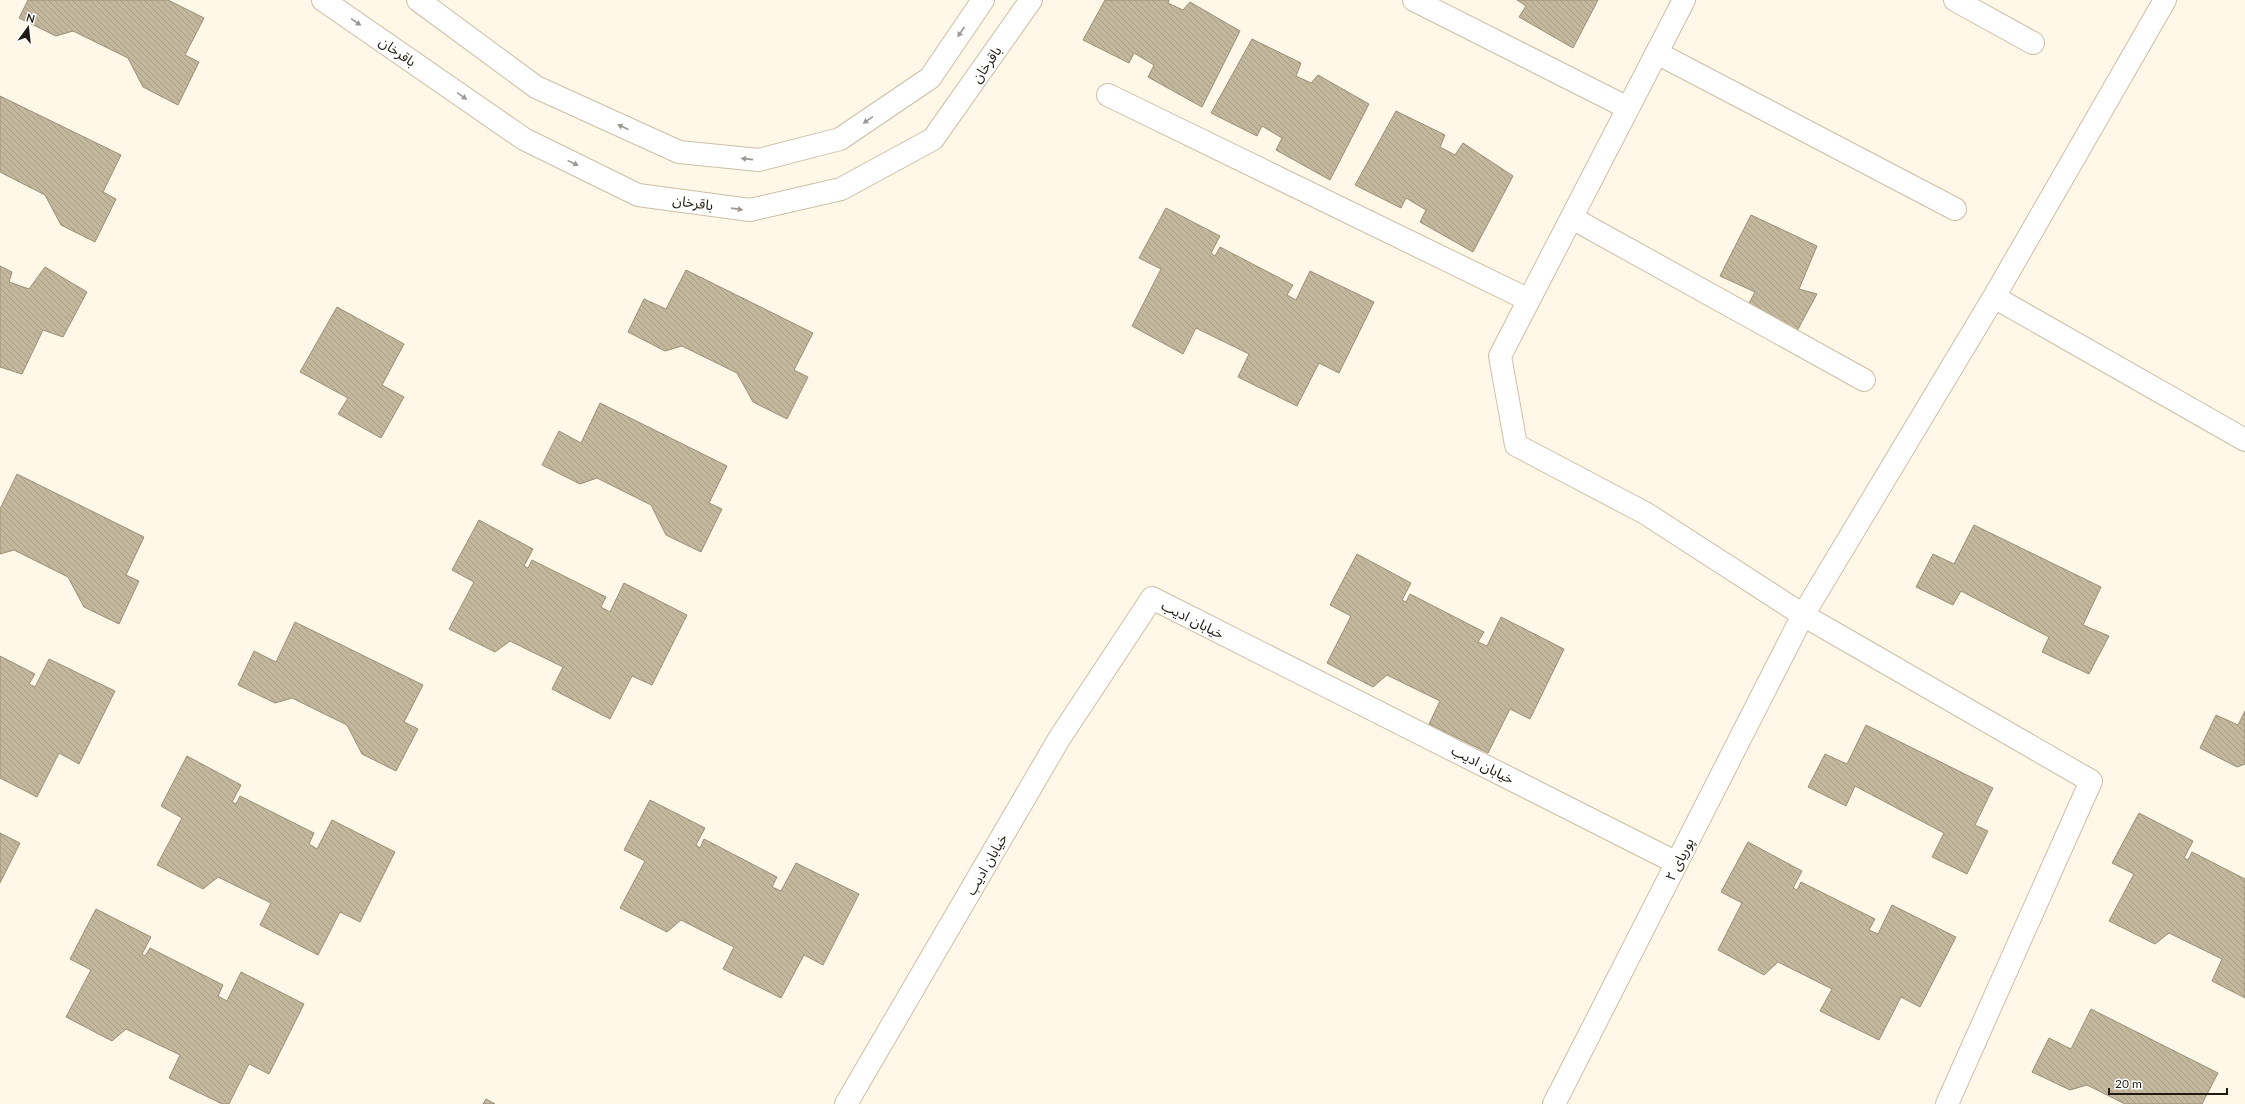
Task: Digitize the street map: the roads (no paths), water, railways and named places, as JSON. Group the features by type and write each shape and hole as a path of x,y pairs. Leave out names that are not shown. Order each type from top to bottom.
{"street":[{"name":"باقرخان","path":"324,0 524,139 638,195 750,210 841,188 933,139 1031,0"},
{"path":"418,0 536,87 680,152 759,160 840,140 930,78 983,0"},
{"path":"1414,0 1628,108"},
{"path":"1684,0 1500,356 1516,445 1645,513 1804,615 2091,781 1947,1104"},
{"path":"1955,0 2033,43"},
{"name":"پوریای ۲","path":"1554,1104 1804,615 1994,297 2165,0"},
{"path":"1656,53 1955,210"},
{"path":"1108,95 1529,300"},
{"path":"1572,218 1864,380"},
{"path":"1994,297 2245,440"},
{"name":"خیابان ادیب","path":"846,1104 1058,739 1152,598 1677,863"}]}
